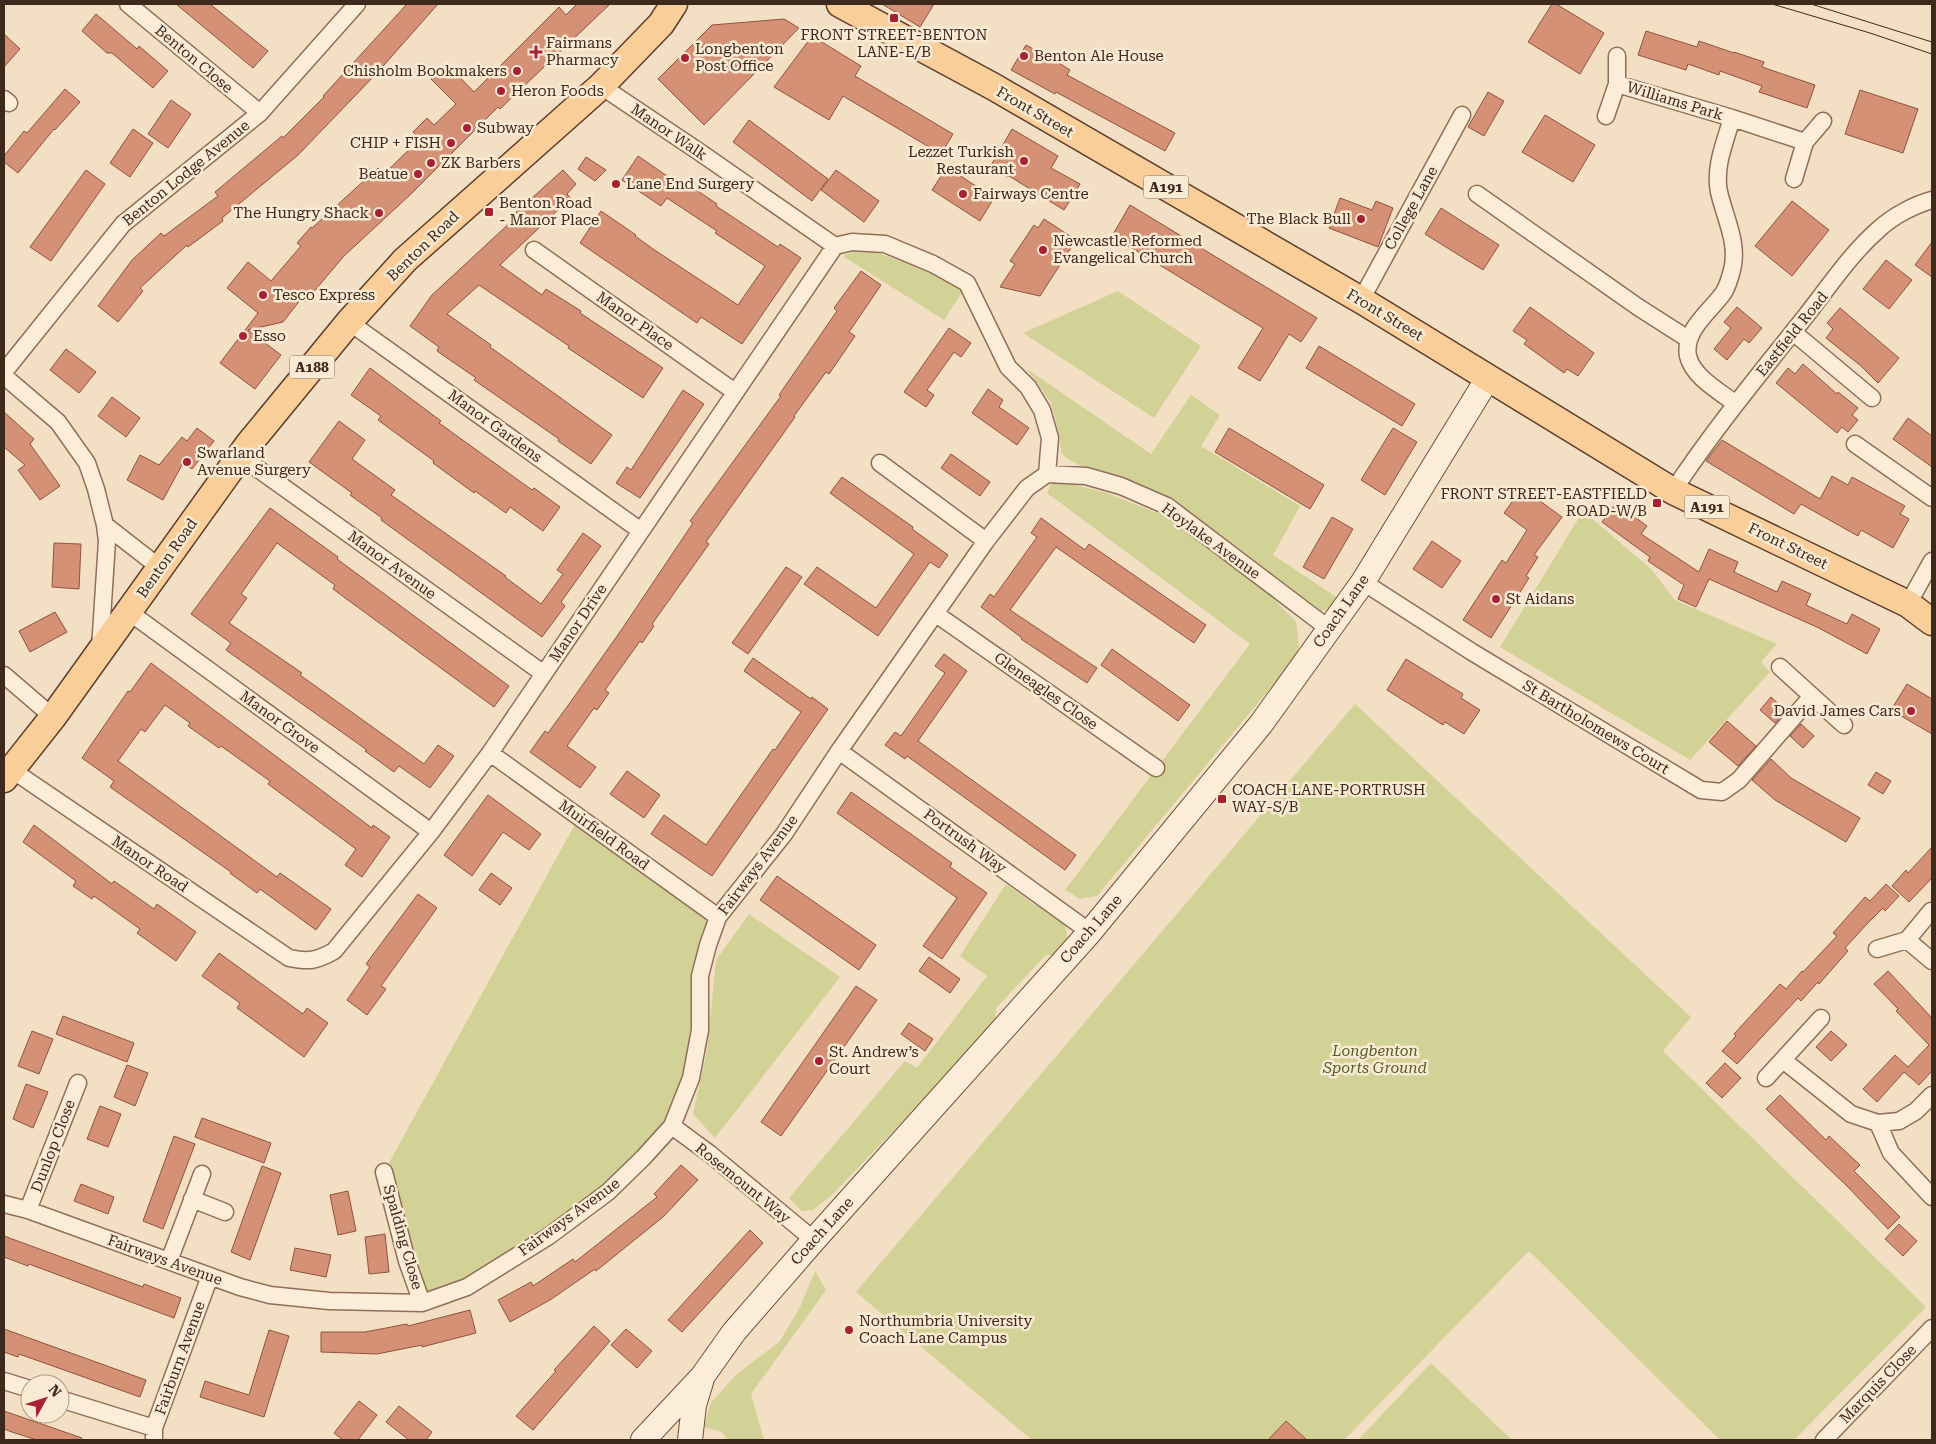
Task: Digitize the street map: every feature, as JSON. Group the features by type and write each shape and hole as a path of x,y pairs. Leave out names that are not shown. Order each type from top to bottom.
{"main road":[{"name":"Benton Road","path":"8,775 53,717 240,456 349,322 404,260 601,86 661,24 674,4"},
{"name":"Front Street","path":"840,4 994,88 1361,300 1673,491 1908,604 1932,622"}],"street":[{"name":"Benton Close","path":"128,4 260,113"},
{"name":"Benton Lodge Avenue","path":"4,372 122,224 260,113 357,4"},
{"name":"Williams Park","path":"1606,116 1617,84 1617,56"},
{"name":"Williams Park","path":"1617,84 1805,142"},
{"name":"Manor Walk","path":"601,86 835,246"},
{"name":"College Lane","path":"1361,300 1462,115"},
{"name":"Williams Park","path":"1688,339 1725,290 1733,268 1732,238 1719,192 1718,180 1722,149 1732,118"},
{"path":"1794,179 1805,142 1823,121"},
{"path":"1477,194 1638,307 1688,339 1688,357 1697,372 1736,404"},
{"name":"Eastfield Road","path":"1673,491 1736,404 1855,254 1879,228 1894,217 1932,200"},
{"path":"835,246 852,242 885,244 933,264 967,283 1008,367 1028,387 1042,410 1050,438 1047,474"},
{"name":"Manor Drive","path":"289,958 303,961 317,960 334,951 431,832 490,753 835,246"},
{"name":"Manor Place","path":"534,250 735,392"},
{"name":"Manor Gardens","path":"349,322 641,531"},
{"path":"1793,332 1872,398"},
{"path":"4,376 58,422 87,463 105,525 107,541 100,652"},
{"name":"Coach Lane","path":"643,1440 702,1377 734,1332 814,1240 1090,932 1261,724 1328,628 1363,582 1488,378"},
{"path":"1855,444 1932,498"},
{"name":"Manor Avenue","path":"240,456 544,674"},
{"path":"880,463 986,542"},
{"name":"Fairways Avenue","path":"4,1204 28,1210 240,1287 270,1295 328,1301 422,1303 467,1287 549,1236 608,1192 644,1158 672,1126 691,1078 700,1030 700,976 708,945 718,918 784,834 839,751 986,542 1027,488 1047,474"},
{"name":"Hoylake Avenue","path":"1047,474 1086,476 1121,486 1167,506 1328,628"},
{"path":"105,525 159,568"},
{"path":"1908,604 1932,561"},
{"name":"St Bartholomews Court","path":"1363,582 1472,652 1701,790 1722,792 1739,780 1812,696"},
{"name":"Manor Grove","path":"129,612 431,832"},
{"name":"Gleneagles Close","path":"936,614 1156,768"},
{"path":"1780,667 1844,725"},
{"path":"4,675 53,717"},
{"name":"Portrush Way","path":"839,751 1090,932"},
{"name":"Muirfield Road","path":"490,753 718,918"},
{"name":"Manor Road","path":"8,775 289,958"},
{"path":"1877,949 1908,940 1931,910"},
{"path":"1908,940 1932,961"},
{"path":"1766,1078 1821,1018"},
{"path":"1783,1060 1851,1114 1878,1123 1899,1121 1916,1111 1932,1095"},
{"name":"Dunlop Close","path":"28,1210 78,1083"},
{"path":"1878,1123 1891,1153 1932,1197"},
{"name":"Rosemount Way","path":"672,1126 710,1154 814,1240"},
{"name":"Spalding Close","path":"384,1172 407,1261 422,1303"},
{"path":"169,1262 202,1174"},
{"path":"192,1199 225,1212"},
{"name":"Fairburn Avenue","path":"154,1434 210,1276"},
{"name":"Marquis Close","path":"1824,1440 1932,1328"},
{"path":"690,1440 694,1405 702,1377"},
{"path":"4,1381 20,1386"},
{"path":"70,1403 154,1434"}],"green space":[{"path":"863,248 928,271 965,288 944,320 843,256"},
{"path":"1118,291 1201,346 1154,418 1023,333"},
{"path":"1027,369 1151,454 1191,395 1220,415 1201,446 1300,506 1273,555 1341,600 1321,611 1306,606 1211,529 1156,491 1100,470 1079,465 1066,458 1061,452 1060,438 1051,403"},
{"path":"1052,482 1067,483 1104,492 1165,516 1263,588 1296,622 1299,647 1293,661 1097,896 1080,899 1065,890 1250,644 1047,493"},
{"path":"1583,511 1651,569 1675,600 1777,644 1761,662 1770,672 1690,760 1500,647"},
{"name":"Longbenton Sports Ground","path":"1355,704 1691,1017 1663,1051 1926,1307 1794,1440 1720,1440 1529,1251 1344,1440 1032,1440 856,1292"},
{"path":"579,817 718,917 708,945 700,1030 672,1126 549,1236 422,1303 384,1172"},
{"path":"1006,884 1036,906 1048,907 1064,920 1068,939 1056,955 1046,955 996,1008 995,1020 903,1121 832,1195 813,1210 802,1211 789,1198 905,1061 917,1068 987,976 960,956"},
{"path":"749,914 840,977 715,1138 693,1114 707,1051 716,960"},
{"path":"815,1271 826,1290 751,1394 764,1440 727,1440 722,1432 704,1427 710,1404 736,1375 780,1341 800,1307"},
{"path":"1431,1363 1512,1440 1358,1440"}],"building":[{"path":"176,4 210,4 268,51 253,68"},
{"path":"407,4 438,4 377,73 298,155 222,218 223,221 188,247 187,245 140,288 143,291 118,322 98,306 132,260 161,233 164,236 218,196 215,192 282,136 283,138 324,97"},
{"path":"577,4 610,4 500,109 498,107 412,193 344,256 305,302 301,299 283,322 248,330 281,355 255,389 220,363 258,313 227,288 248,262 271,281 301,246 297,243 311,227 378,168 384,174 420,139 413,132 427,118 434,125 456,104 431,79 447,64 474,92 559,7 566,15"},
{"path":"882,4 934,4 920,27"},
{"path":"1552,4 1556,4 1604,33 1580,74 1528,42"},
{"path":"96,14 137,49 139,46 168,71 153,88 112,53 107,53 82,31"},
{"path":"784,19 799,28 704,125 658,79 712,25"},
{"path":"1646,31 1697,47 1699,41 1734,52 1764,62 1762,67 1815,85 1807,108 1759,92 1762,86 1720,71 1719,75 1688,64 1686,70 1638,55"},
{"path":"4,34 20,49 4,67"},
{"path":"812,36 861,66 855,76 953,134 941,154 843,96 829,120 774,87"},
{"path":"1026,45 1045,54 1070,70 1067,75 1175,133 1165,151 1011,70"},
{"path":"65,89 80,102 54,129 18,173 4,162 4,156 24,131 27,133"},
{"path":"1860,90 1918,109 1903,153 1845,134"},
{"path":"1488,92 1504,101 1484,136 1468,127"},
{"path":"171,100 191,114 168,148 148,134"},
{"path":"1545,115 1595,145 1573,182 1522,152"},
{"path":"749,120 828,179 812,201 733,142"},
{"path":"133,129 153,143 130,177 110,163"},
{"name":"Lezzet Turkish Restaurant","path":"1012,129 1058,156 1051,168 1080,184 1064,210 1009,176 990,167"},
{"path":"638,156 686,189 689,185 717,204 716,206 778,247 780,244 801,258 742,344 701,317 697,323 580,243 601,211 653,249 738,305 765,266 667,198 661,206 622,180"},
{"path":"586,157 606,170 595,181 578,169"},
{"name":"Fairways Centre","path":"947,167 994,198 980,221 932,190"},
{"path":"86,170 105,184 51,261 30,247"},
{"path":"563,170 576,184 567,194 573,201 563,210 561,207 500,265 542,295 546,289 581,311 580,313 663,368 643,398 479,285 447,314 612,435 591,464 558,441 559,439 474,380 476,378 437,351 439,347 410,326 432,295 514,219 512,216"},
{"path":"836,170 879,201 864,222 821,190"},
{"name":"The Black Bull","path":"1340,198 1372,210 1376,201 1393,208 1378,247 1329,228"},
{"path":"1792,201 1829,230 1792,276 1755,246"},
{"path":"1130,205 1317,318 1301,342 1289,334 1260,381 1238,368 1263,328 1112,236"},
{"path":"1441,208 1499,245 1483,270 1425,234"},
{"name":"Newcastle Reformed Evangelical Church","path":"1044,219 1076,240 1040,296 1000,287 1015,264 1010,261 1034,225 1038,228"},
{"path":"1932,242 1932,277 1915,265"},
{"path":"1886,260 1912,280 1889,309 1863,289"},
{"path":"861,271 881,285 849,332 855,336 829,374 826,372 794,416 706,542 709,544 652,624 654,626 642,643 640,641 605,690 609,693 597,710 594,708 567,746 596,767 580,788 530,752 545,731 548,733 622,629 693,523 690,521 781,396 779,395 837,311 834,308"},
{"path":"1530,307 1594,353 1578,376 1567,369 1564,373 1524,344 1527,340 1513,331"},
{"path":"1737,307 1762,328 1749,343 1744,339 1727,360 1714,349 1731,328 1724,322"},
{"path":"1840,308 1899,358 1878,383 1861,366 1826,338 1833,329 1827,323"},
{"path":"949,328 971,343 961,357 954,352 927,390 934,395 926,407 904,392"},
{"path":"1319,346 1415,404 1402,426 1306,368"},
{"path":"66,349 96,372 79,393 50,370"},
{"path":"1803,364 1837,394 1838,392 1858,408 1852,415 1858,420 1848,432 1842,427 1837,433 1776,383 1788,368 1795,374"},
{"path":"370,368 441,421 439,423 532,490 534,488 560,507 543,531 510,507 506,513 475,491 474,493 378,420 381,416 351,395"},
{"path":"988,389 1003,400 999,407 1029,428 1017,445 972,413"},
{"path":"683,390 704,404 640,498 616,483 627,467 631,470"},
{"path":"112,397 140,418 126,437 98,416"},
{"path":"4,412 34,439 30,444 60,486 40,500 18,470 25,465 4,447"},
{"path":"1908,418 1932,436 1932,467 1893,439"},
{"path":"339,421 365,440 352,459 395,490 391,495 506,576 541,604 563,574 557,570 583,533 601,546 561,602 565,606 542,637 381,520 382,518 350,495 352,493 309,462"},
{"name":"Swarland Avenue Surgery","path":"197,428 214,441 192,469 183,463 163,500 127,480 140,455 159,465 182,437 187,441"},
{"path":"1229,428 1324,485 1310,509 1215,452"},
{"path":"1393,428 1417,442 1385,495 1361,480"},
{"path":"1722,440 1820,499 1832,476 1848,485 1852,477 1905,506 1900,514 1909,519 1893,548 1861,530 1858,536 1801,504 1794,514 1706,461"},
{"path":"951,454 990,482 980,496 941,468"},
{"path":"842,477 913,527 912,529 948,555 939,568 930,562 878,636 804,584 817,567 876,608 914,554 830,493"},
{"name":"St Aidans","path":"1522,488 1562,517 1534,555 1538,557 1526,576 1529,578 1491,638 1463,620 1502,560 1506,563 1527,530 1504,513"},
{"path":"1616,503 1647,526 1641,534 1699,572 1709,549 1738,562 1734,572 1751,580 1777,592 1782,581 1811,594 1806,605 1847,624 1852,614 1880,629 1867,654 1819,628 1709,579 1696,607 1678,599 1684,585 1648,561 1650,557 1602,522"},
{"path":"270,508 509,686 494,707 333,589 335,585 277,543 241,594 247,598 229,623 302,673 300,675 424,764 438,745 454,756 430,788 399,766 394,772 365,751 367,750 226,650 231,643 191,614"},
{"path":"1332,517 1353,529 1324,579 1303,567"},
{"path":"1041,518 1085,550 1089,544 1206,625 1194,643 1056,547 1010,610 1097,668 1087,683 1021,639 981,607 990,594 994,597 1037,537 1031,533"},
{"path":"1432,541 1461,561 1442,588 1413,569"},
{"path":"54,543 81,544 79,589 52,587"},
{"path":"786,567 802,577 748,654 732,643"},
{"path":"55,612 67,632 30,652 19,631"},
{"path":"1112,649 1190,705 1178,721 1101,665"},
{"path":"944,654 967,671 918,741 1076,855 1065,870 907,756 905,759 885,745 895,732 901,736 945,673 935,666"},
{"path":"753,658 828,709 712,876 651,834 664,815 706,845 801,712 744,671"},
{"path":"1406,659 1463,694 1461,698 1480,710 1464,734 1445,722 1443,725 1387,690"},
{"path":"151,663 372,828 373,825 390,837 362,877 345,865 356,849 268,784 270,781 221,746 219,748 188,726 190,723 165,705 145,732 141,729 118,761 277,877 280,873 331,909 316,930 260,889 257,893 231,872 110,787 114,781 82,758 128,691 130,692"},
{"path":"1907,684 1932,699 1932,734 1891,710"},
{"path":"1771,697 1786,711 1775,723 1760,710"},
{"path":"1727,721 1756,746 1738,766 1709,742"},
{"path":"1801,724 1814,736 1803,748 1790,736"},
{"path":"1771,759 1791,778 1860,818 1846,842 1775,800 1752,780"},
{"path":"627,771 660,795 644,818 610,794"},
{"path":"1876,772 1891,781 1883,794 1868,785"},
{"path":"851,792 952,863 950,867 987,893 942,959 923,946 957,898 837,813"},
{"path":"488,795 541,834 529,850 503,832 472,876 444,855"},
{"path":"34,825 112,884 114,881 154,909 157,904 196,932 176,961 137,933 140,929 94,896 92,899 73,886 76,881 23,842"},
{"path":"1932,847 1932,878 1909,902 1892,886 1906,870 1908,873"},
{"path":"491,873 512,888 500,905 479,890"},
{"path":"777,876 876,945 859,970 760,900"},
{"path":"1886,884 1899,896 1885,911 1883,908 1845,948 1848,951 1819,984 1818,982 1801,1001 1798,998 1737,1064 1722,1051 1736,1036 1734,1034 1780,984 1786,989 1837,936 1833,933 1865,897 1870,901"},
{"path":"418,894 437,908 381,986 386,989 367,1015 347,1000 370,967 366,964"},
{"path":"219,953 303,1014 307,1008 328,1023 304,1057 237,1008 240,1003 202,976"},
{"path":"929,957 960,979 950,993 919,971"},
{"path":"1888,971 1932,1018 1932,1071 1919,1085 1904,1072 1877,1102 1863,1089 1895,1055 1908,1067 1929,1045 1896,1011 1898,1009 1874,984"},
{"name":"St. Andrew’s Court","path":"856,986 877,1000 781,1136 761,1122"},
{"path":"63,1016 134,1043 127,1062 56,1034"},
{"path":"909,1023 933,1039 925,1051 901,1034"},
{"path":"32,1031 53,1039 39,1074 18,1066"},
{"path":"1831,1031 1847,1045 1831,1061 1816,1047"},
{"path":"1725,1063 1741,1078 1722,1098 1706,1083"},
{"path":"127,1065 148,1073 135,1106 114,1097"},
{"path":"26,1084 48,1092 33,1128 13,1119"},
{"path":"1780,1095 1826,1140 1829,1136 1860,1165 1854,1171 1900,1217 1888,1229 1847,1186 1766,1109"},
{"path":"100,1106 121,1114 108,1147 87,1139"},
{"path":"202,1118 271,1143 264,1163 195,1137"},
{"path":"174,1136 195,1144 163,1229 143,1221"},
{"path":"681,1165 698,1180 663,1217 596,1271 595,1269 550,1300 510,1322 498,1300 531,1282 533,1286 573,1259 575,1262 657,1197 654,1194"},
{"path":"262,1166 281,1173 250,1260 231,1252"},
{"path":"81,1184 114,1197 108,1214 74,1201"},
{"path":"348,1191 356,1231 338,1235 330,1195"},
{"path":"1899,1224 1917,1241 1903,1256 1885,1239"},
{"path":"750,1230 763,1243 682,1332 668,1320"},
{"path":"385,1234 389,1272 369,1274 365,1237"},
{"path":"4,1236 143,1287 144,1284 181,1298 174,1318 29,1264 28,1266 4,1257"},
{"path":"295,1248 331,1255 326,1277 290,1270"},
{"path":"470,1310 476,1333 422,1347 422,1345 377,1354 321,1352 321,1332 365,1332 407,1324 408,1326"},
{"path":"594,1326 610,1341 533,1430 516,1416"},
{"path":"4,1329 146,1380 140,1397 19,1354 18,1357 4,1352"},
{"path":"626,1329 652,1351 637,1368 611,1345"},
{"path":"269,1330 289,1336 264,1417 200,1397 205,1381 249,1395"},
{"path":"359,1401 377,1415 358,1440 343,1440 334,1433"},
{"path":"399,1406 432,1432 426,1440 409,1440 386,1422"},
{"path":"4,1411 20,1417 20,1424 42,1424 82,1438 82,1440 37,1440 4,1429"},
{"path":"1286,1421 1307,1440 1268,1440"}],"tram line":[{"path":"1772,4 1870,33 1932,54"},
{"path":"1811,4 1932,42"}],"place":[{"name":"FRONT STREET-BENTON LANE-E/B","path":"894,18"},
{"name":"Fairmans Pharmacy","path":"536,52"},
{"name":"Benton Ale House","path":"1024,56"},
{"name":"Longbenton Post Office","path":"685,58"},
{"name":"Chisholm Bookmakers","path":"517,71"},
{"name":"Heron Foods","path":"501,91"},
{"name":"Subway","path":"467,128"},
{"name":"CHIP + FISH","path":"451,143"},
{"name":"Lezzet Turkish Restaurant","path":"1024,161"},
{"name":"ZK Barbers","path":"431,163"},
{"name":"Beatue","path":"418,174"},
{"name":"Lane End Surgery","path":"616,184"},
{"name":"Fairways Centre","path":"963,194"},
{"name":"Benton Road - Manor Place","path":"489,212"},
{"name":"The Hungry Shack","path":"379,213"},
{"name":"The Black Bull","path":"1361,219"},
{"name":"Newcastle Reformed Evangelical Church","path":"1043,250"},
{"name":"Tesco Express","path":"263,295"},
{"name":"Esso","path":"243,336"},
{"name":"Swarland Avenue Surgery","path":"187,462"},
{"name":"FRONT STREET-EASTFIELD ROAD-W/B","path":"1657,503"},
{"name":"St Aidans","path":"1496,599"},
{"name":"David James Cars","path":"1911,711"},
{"name":"COACH LANE-PORTRUSH WAY-S/B","path":"1222,799"},
{"name":"St. Andrew’s Court","path":"819,1061"},
{"name":"Northumbria University Coach Lane Campus","path":"849,1330"}]}
